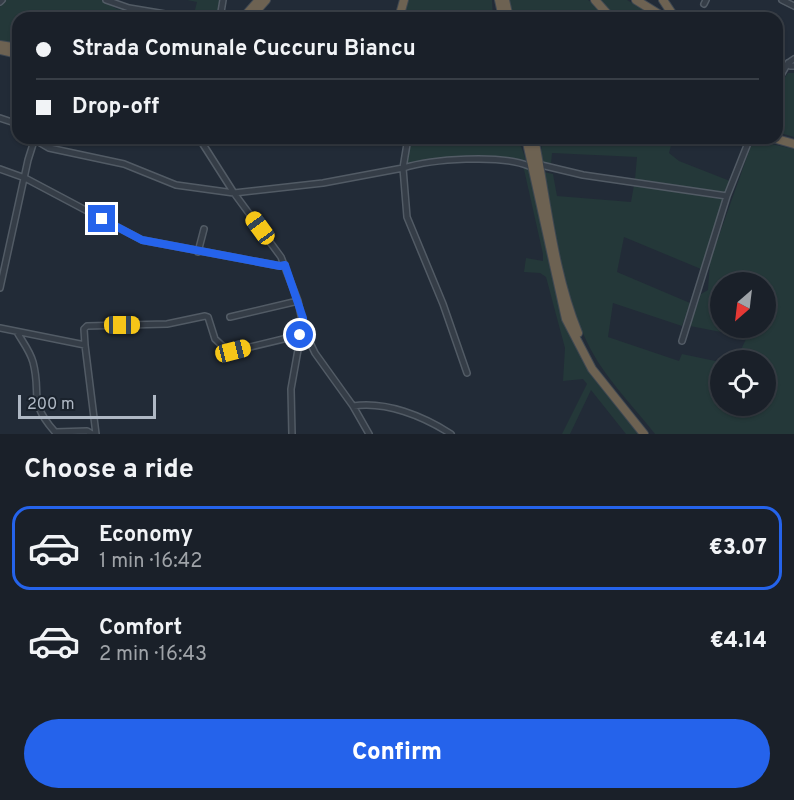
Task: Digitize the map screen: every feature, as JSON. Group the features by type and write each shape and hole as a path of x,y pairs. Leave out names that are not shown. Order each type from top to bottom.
{"highway":[{"path":"248,12 259,0"},
{"path":"255,12 266,0"},
{"path":"595,0 606,12"},
{"path":"636,0 655,12"},
{"path":"648,0 665,12"},
{"path":"525,144 529,149"},
{"path":"528,144 566,319 592,369 644,434"},
{"path":"535,144 570,314 595,365 650,434"},
{"path":"538,156 539,144"}],"street":[{"path":"106,0 124,7 154,12"},
{"path":"782,0 794,6"},
{"path":"792,64 794,53"},
{"path":"0,288 32,144"},
{"path":"41,144 49,148 124,164 176,185 234,193 323,183 456,159 507,161 529,166"},
{"path":"203,144 285,265 298,301 302,332 291,389 292,434"},
{"path":"407,144 403,168 407,218 443,304 467,374"},
{"path":"682,341 727,196 748,144"},
{"path":"542,165 583,175 727,196"},
{"path":"0,169 25,178 142,240 198,252 285,265"},
{"path":"198,252 204,229"},
{"path":"230,317 298,301"},
{"path":"17,332 33,362 36,401 43,418 55,432 94,434 85,345 84,329 87,326 166,324 205,316 208,317 215,339 229,352 302,332"},
{"path":"0,328 85,345"},
{"path":"302,332 353,406 369,434"},
{"path":"353,406 403,411 435,423 451,434"}],"green space":[{"path":"5,0 101,0 117,9 135,12 12,12 12,44 0,41 0,7"},
{"path":"187,0 220,0 220,12 194,12 197,2"},
{"path":"407,0 492,0 493,12 404,12"},
{"path":"507,0 588,0 603,12 510,12"},
{"path":"599,0 627,0 648,12 609,12"},
{"path":"788,73 794,73 794,137 783,134 783,80"},
{"path":"409,144 520,144 526,160 407,164"},
{"path":"541,144 671,144 669,153 679,161 730,181 724,192 635,179 637,157 552,153 551,164 542,163"},
{"path":"752,144 771,144 794,149 794,434 655,434 598,362 576,317 562,270 544,172 553,174 557,196 631,202 634,185 723,199 701,269 624,237 617,272 690,303 682,326 613,303 608,337 679,361 682,354 710,360 710,416 776,416 776,350 741,350 747,338 776,338 776,272 710,272 710,330 690,326 701,294 708,290 710,261"},
{"path":"523,165 530,167 569,333 592,374 640,434 626,434 591,390 570,434 562,434 587,384 583,379 563,381 565,348 546,277 540,273 524,272 526,258 543,261 543,254"}],"route":[{"path":"102,219 142,240 198,252 285,265 303,318 304,330 300,335"}]}
